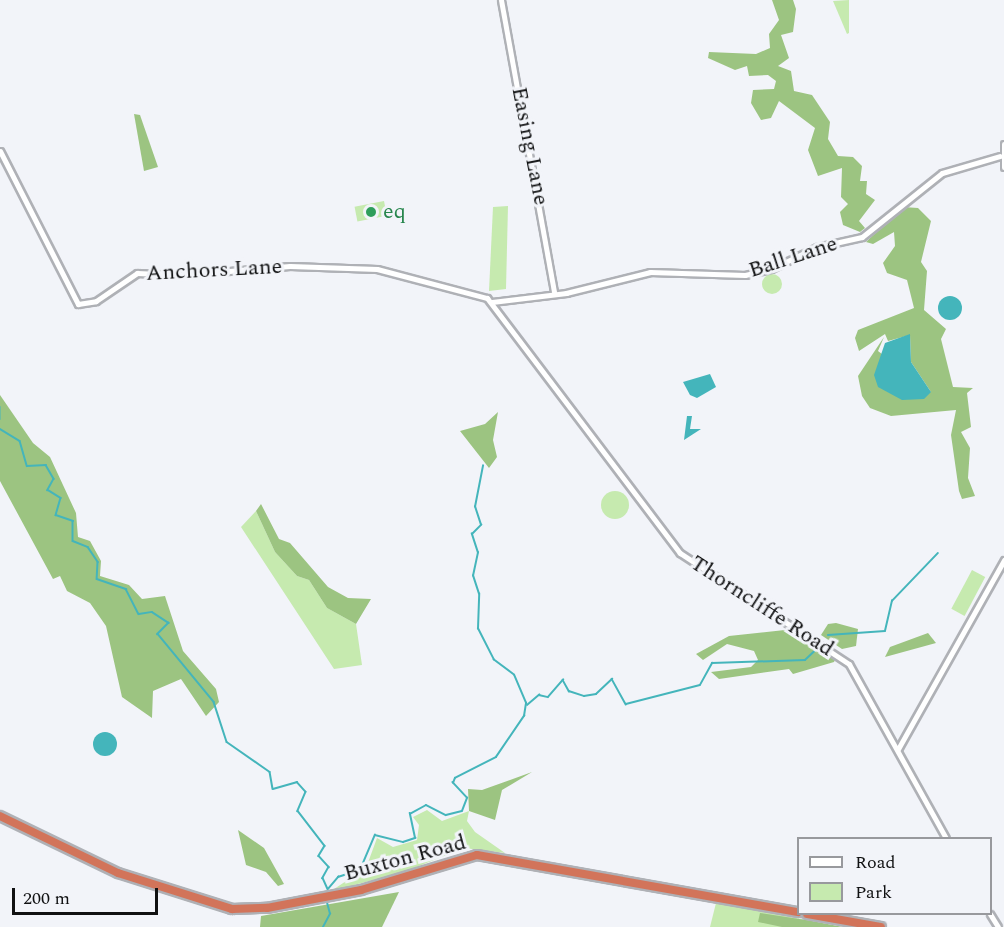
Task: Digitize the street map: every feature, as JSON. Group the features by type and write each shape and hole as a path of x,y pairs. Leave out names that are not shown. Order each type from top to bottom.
{"highway":[{"name":"Buxton Road","path":"0,816 118,873 232,909 267,908 361,890 477,855 797,912"},
{"path":"813,915 881,927"}],"street":[{"name":"Easing Lane","path":"501,0 554,293"},
{"path":"1004,144 1000,156 1004,167"},
{"name":"Anchors Lane","path":"0,151 78,304 92,303 143,272 377,269 421,285 477,294 492,302"},
{"name":"Ball Lane","path":"492,302 554,293 650,272 745,275 771,269 817,247 862,237 942,173 1000,156"},
{"name":"Thorncliffe Road","path":"492,302 680,553 837,653 898,749 945,837"},
{"path":"898,749 1004,560"}],"green space":[{"path":"772,0 793,0 796,9 793,32 781,35 789,58 778,66 791,71 794,91 812,95 830,122 828,139 838,156 853,157 862,166 860,181 867,181 866,194 875,200 859,221 865,228 860,232 843,225 840,212 848,204 841,197 842,168 818,176 808,150 815,128 779,101 771,118 761,120 751,103 753,90 774,89 776,81 768,75 749,76 747,66 735,70 708,58 709,52 756,54 770,48 769,34 779,20"},
{"path":"849,0 849,33 847,34 833,1"},
{"path":"134,114 140,115 158,167 144,171"},
{"name":"eq","path":"384,201 387,216 357,221 355,207"},
{"path":"508,206 506,289 489,291 493,207"},
{"path":"903,207 918,208 931,221 921,262 927,271 924,310 946,329 941,339 953,387 973,388 967,393 971,427 961,432 970,448 968,478 975,496 962,499 951,435 956,410 891,416 870,408 862,396 858,376 884,337 878,351 931,392 911,362 910,335 888,341 885,334 859,351 855,338 858,330 914,308 907,280 887,273 883,263 895,246 894,232 873,244 866,242"},
{"path":"768,274 776,274 782,280 782,288 776,294 768,294 762,288 762,280"},
{"path":"0,395 33,443 50,457 76,513 78,537 90,541 101,561 100,576 129,585 142,599 165,596 183,651 216,689 219,702 206,716 181,679 153,691 152,718 122,697 106,626 90,603 67,591 60,576 53,579 0,481"},
{"path":"498,412 493,440 497,457 489,468 460,431 485,424"},
{"path":"615,491 625,495 629,505 625,515 615,519 605,515 601,505 605,495"},
{"path":"261,504 279,539 290,543 328,587 348,598 371,599 356,624 327,608 309,580 297,576 275,552 256,511"},
{"path":"256,511 275,552 297,576 309,580 327,608 356,624 362,665 334,669 241,527"},
{"path":"972,570 985,577 965,616 951,609"},
{"path":"836,623 858,629 856,646 842,649 821,635 828,624"},
{"path":"794,629 836,658 834,662 793,674 789,669 719,679 711,672 751,667 758,660 754,651 727,644 703,660 696,654 729,636"},
{"path":"928,633 936,643 885,657 890,647"},
{"path":"532,772 502,790 495,820 469,811 468,789 482,790"},
{"path":"427,810 442,821 469,811 467,821 475,832 505,853 464,848 404,872 331,891 366,868 377,838 393,847 417,840 419,825 413,817"},
{"path":"238,830 264,848 284,884 278,886 266,872 246,865"},
{"path":"399,892 382,927 260,927 261,916"},
{"path":"716,903 812,921 811,927 710,927"},
{"path":"760,913 843,927 782,927 758,922"}],"water":[{"path":"950,296 955,297 961,303 961,313 955,319 950,320 945,319 939,313 938,308 939,303 945,297"},
{"path":"910,334 911,362 931,392 924,399 902,400 878,387 874,375 885,343"},
{"path":"710,374 716,387 697,398 690,395 683,382"},
{"path":"687,416 692,416 690,429 701,429 684,440"},
{"path":"105,732 110,733 116,739 116,749 110,755 105,756 100,755 94,749 93,744 94,739 100,733"}],"waterway":[{"path":"0,407 0,419"},
{"path":"0,429 20,441 27,466 46,465 54,479 48,490 61,498 56,515 73,521 73,541 88,547 98,562 97,579 126,589 139,614 152,612 169,623 158,634 214,702 227,742 270,772 273,789 297,782 306,792 298,811 325,846 319,856 329,867 323,878 328,889 338,877 360,870 375,835 403,842 415,838 410,814 426,805 446,815 462,811 467,798 453,783 455,778 496,757 524,716 526,703 514,675 494,660 478,629 479,594 473,576 478,553 472,534 481,525 475,507 483,466"},
{"path":"828,635 885,631 892,601 938,553"},
{"path":"527,705 539,695 548,697 563,680 569,691 584,696 596,694 612,679 626,704 700,685 712,663 805,660 818,648"},
{"path":"323,927 330,914 327,903"}],"place":[{"name":"eq","path":"371,212"}]}
